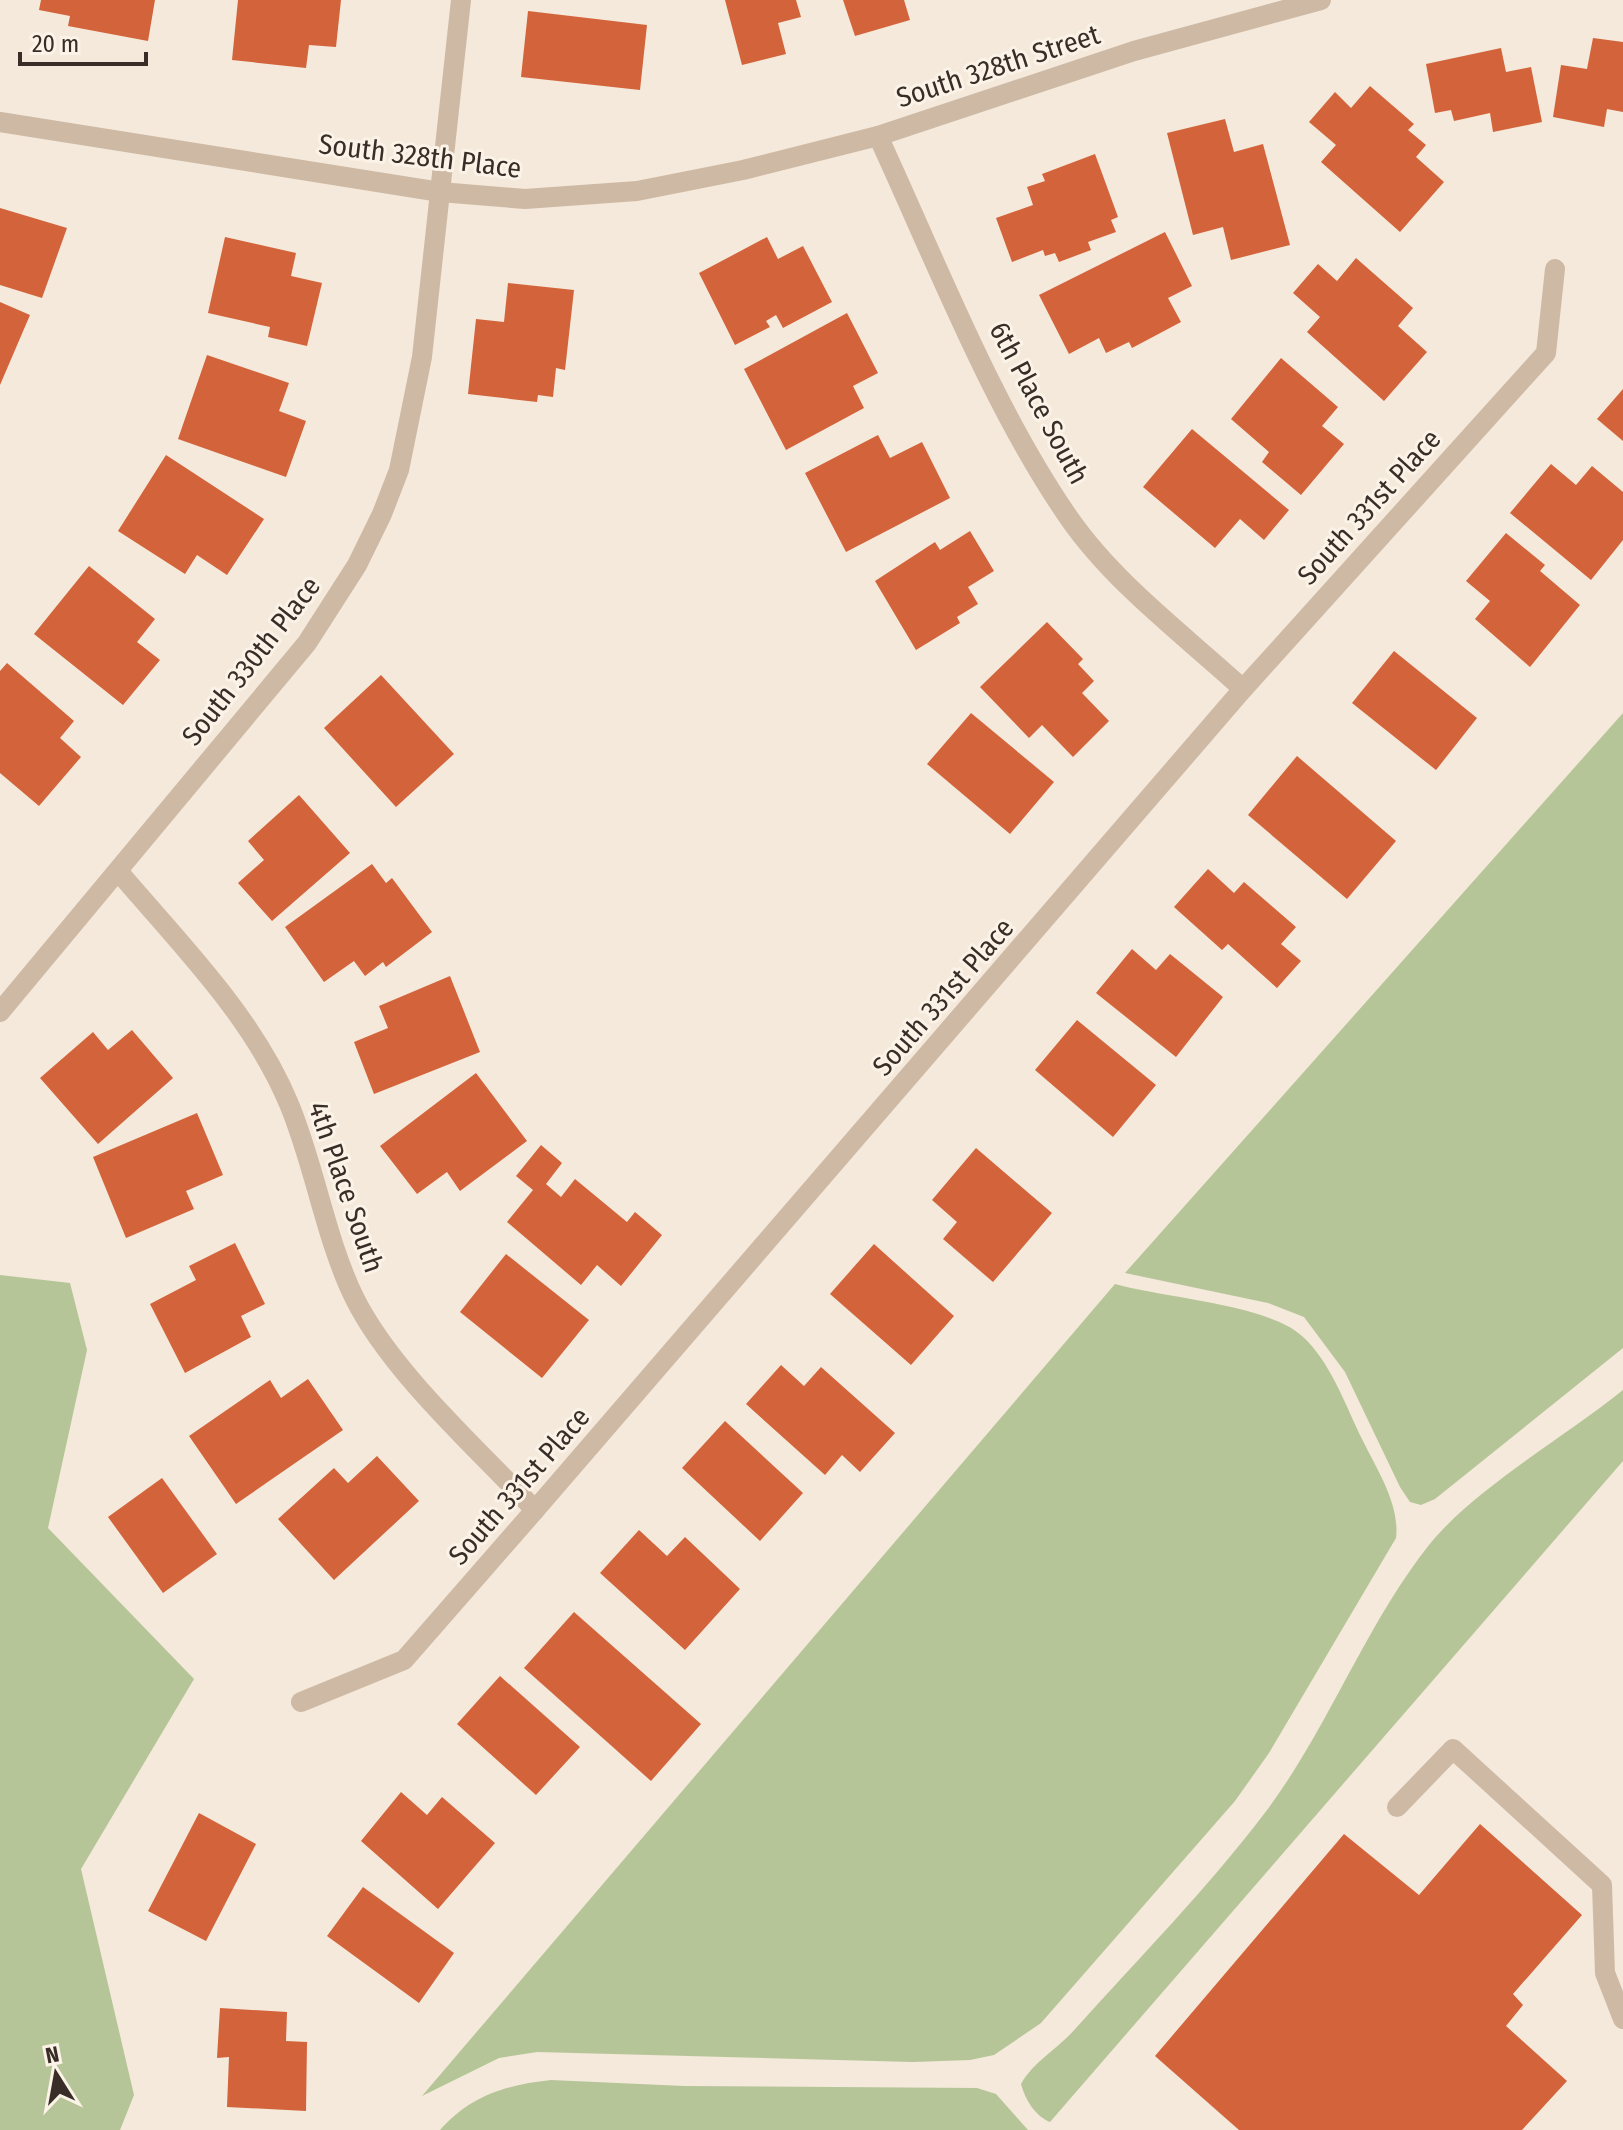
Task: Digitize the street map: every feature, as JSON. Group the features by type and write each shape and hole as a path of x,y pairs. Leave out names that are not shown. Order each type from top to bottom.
{"street":[{"name":"South 330th Place","path":"0,1012 307,643 357,565 382,514 399,470 415,402 461,0"},
{"name":"South 328th Street","path":"878,136 1134,51 1321,0"},
{"name":"South 328th Place","path":"0,122 440,192 525,199 637,191 743,170 878,136"},
{"name":"6th Place South","path":"878,136 1025,446 1070,521 1124,580 1243,689"},
{"name":"South 331st Place","path":"301,1702 404,1660 1243,689 1546,353 1555,269"},
{"name":"4th Place South","path":"118,871 236,1011 259,1044 293,1115 347,1278 368,1320 428,1396 535,1510"},
{"path":"1397,1807 1453,1749 1602,1885 1605,1973 1623,2019"}],"green space":[{"path":"1623,713 1623,1348 1435,1499 1421,1505 1410,1502 1400,1487 1345,1372 1304,1317 1268,1303 1125,1273"},
{"path":"0,1275 70,1283 87,1350 48,1528 194,1679 81,1869 134,2095 120,2130 0,2130"},
{"path":"1115,1284 1240,1309 1286,1325 1302,1336 1337,1386 1391,1500 1396,1538 1269,1753 1235,1801 1041,2023 994,2055 970,2060 913,2062 537,2052 499,2058 422,2096"},
{"path":"1623,1390 1623,1461 1050,2122 1040,2116 1023,2090 1021,2084 1026,2076 1069,2035 1172,1923 1264,1814 1308,1748 1385,1610 1429,1545 1448,1524 1495,1484"},
{"path":"551,2080 684,2086 977,2088 996,2094 1028,2130 440,2130 464,2108 490,2094"}],"building":[{"path":"41,0 155,0 148,41 68,26 70,16 39,10"},
{"path":"238,0 341,0 336,47 309,45 306,68 232,60"},
{"path":"725,0 796,0 801,17 778,23 786,54 742,65"},
{"path":"843,0 904,0 910,20 855,36"},
{"path":"528,11 647,25 640,90 521,77"},
{"path":"1593,38 1623,42 1623,112 1607,109 1604,127 1553,117 1561,65 1587,69"},
{"path":"1501,48 1506,72 1531,67 1542,122 1493,132 1490,113 1454,121 1451,110 1435,113 1426,64"},
{"path":"1370,86 1414,124 1408,130 1426,145 1416,157 1444,182 1400,232 1321,162 1336,145 1309,122 1335,92 1351,108"},
{"path":"1225,119 1234,152 1263,144 1290,245 1231,260 1223,227 1193,235 1167,133"},
{"path":"1095,154 1118,217 1111,220 1116,232 1088,242 1091,250 1059,262 1055,253 1045,256 1043,250 1012,262 996,218 1033,205 1027,187 1045,181 1042,174"},
{"path":"0,208 67,228 42,298 0,285"},
{"path":"1165,232 1192,286 1168,298 1181,322 1132,348 1129,342 1106,353 1099,338 1069,354 1039,295"},
{"path":"225,237 296,253 291,276 322,283 307,346 268,337 270,327 208,313"},
{"path":"767,237 778,259 803,246 832,302 783,328 776,315 766,321 770,327 735,345 699,273"},
{"path":"1356,258 1413,308 1398,326 1427,352 1384,401 1307,332 1320,317 1293,293 1318,264 1337,281"},
{"path":"508,283 574,290 565,370 556,368 553,397 538,395 537,402 468,394 476,319 504,322"},
{"path":"0,302 30,315 0,385"},
{"path":"847,313 878,373 853,386 864,408 786,450 744,369"},
{"path":"207,355 289,383 279,411 306,421 286,477 178,439"},
{"path":"1281,358 1338,407 1322,426 1344,444 1301,495 1262,462 1269,452 1231,419"},
{"path":"1623,389 1623,441 1597,419"},
{"path":"1192,429 1289,510 1264,540 1240,519 1215,548 1143,487"},
{"path":"878,435 890,458 922,442 950,498 846,552 805,473"},
{"path":"166,455 264,519 227,575 197,555 185,574 118,531"},
{"path":"1551,464 1576,485 1592,466 1623,492 1623,540 1591,580 1510,513"},
{"path":"970,531 994,571 968,587 978,604 957,617 960,623 916,650 875,581 935,542 940,550"},
{"path":"1506,533 1545,565 1540,571 1580,605 1530,667 1475,619 1490,601 1466,581"},
{"path":"89,566 155,619 137,642 160,660 123,705 34,634"},
{"path":"1047,622 1083,659 1078,664 1094,681 1082,693 1109,721 1073,757 1042,725 1029,738 980,687"},
{"path":"1394,651 1477,718 1436,770 1352,703"},
{"path":"7,663 74,721 60,738 81,757 39,806 0,773 0,671"},
{"path":"381,675 454,754 396,807 324,728"},
{"path":"971,713 1054,782 1010,834 927,764"},
{"path":"1297,756 1396,841 1347,899 1248,815"},
{"path":"299,795 350,853 272,921 238,883 264,860 248,841"},
{"path":"372,864 386,883 392,878 432,932 386,967 383,962 365,976 354,961 324,982 285,927"},
{"path":"1208,869 1234,893 1244,882 1296,927 1281,944 1301,961 1277,988 1228,944 1222,950 1174,907"},
{"path":"1132,949 1156,970 1170,954 1223,997 1176,1057 1096,993"},
{"path":"450,976 480,1052 374,1094 354,1042 388,1028 379,1006"},
{"path":"1077,1020 1156,1085 1113,1137 1035,1070"},
{"path":"132,1030 173,1078 98,1144 40,1078 93,1032 108,1050"},
{"path":"476,1073 527,1141 460,1191 447,1172 417,1194 380,1146"},
{"path":"197,1113 223,1175 186,1191 194,1209 126,1238 93,1157"},
{"path":"541,1145 562,1163 546,1184 561,1197 575,1179 627,1222 635,1212 662,1235 621,1286 597,1265 581,1285 507,1222 533,1190 516,1176"},
{"path":"976,1148 1052,1213 993,1282 943,1239 957,1222 932,1200"},
{"path":"235,1243 265,1304 241,1316 251,1337 185,1373 150,1304 196,1280 189,1266"},
{"path":"874,1244 954,1316 911,1365 830,1294"},
{"path":"506,1254 589,1320 542,1378 460,1312"},
{"path":"781,1365 804,1386 821,1367 895,1433 860,1472 842,1455 825,1475 746,1404"},
{"path":"308,1379 343,1430 236,1504 189,1436 270,1380 281,1398"},
{"path":"725,1421 803,1493 760,1541 682,1468"},
{"path":"377,1456 419,1501 334,1580 278,1519 334,1468 348,1483"},
{"path":"162,1478 217,1554 163,1593 108,1517"},
{"path":"639,1530 667,1556 685,1537 740,1589 685,1650 600,1573"},
{"path":"574,1612 701,1724 651,1781 524,1668"},
{"path":"500,1676 580,1747 536,1795 457,1724"},
{"path":"401,1792 427,1815 442,1797 495,1843 438,1909 361,1841"},
{"path":"199,1813 256,1844 206,1941 148,1911"},
{"path":"1480,1824 1582,1915 1513,1994 1523,2005 1506,2026 1567,2081 1522,2130 1239,2130 1155,2056 1344,1834 1419,1895"},
{"path":"363,1887 454,1953 419,2003 327,1936"},
{"path":"220,2008 287,2012 286,2041 307,2042 306,2111 227,2107 229,2057 217,2058"}]}
